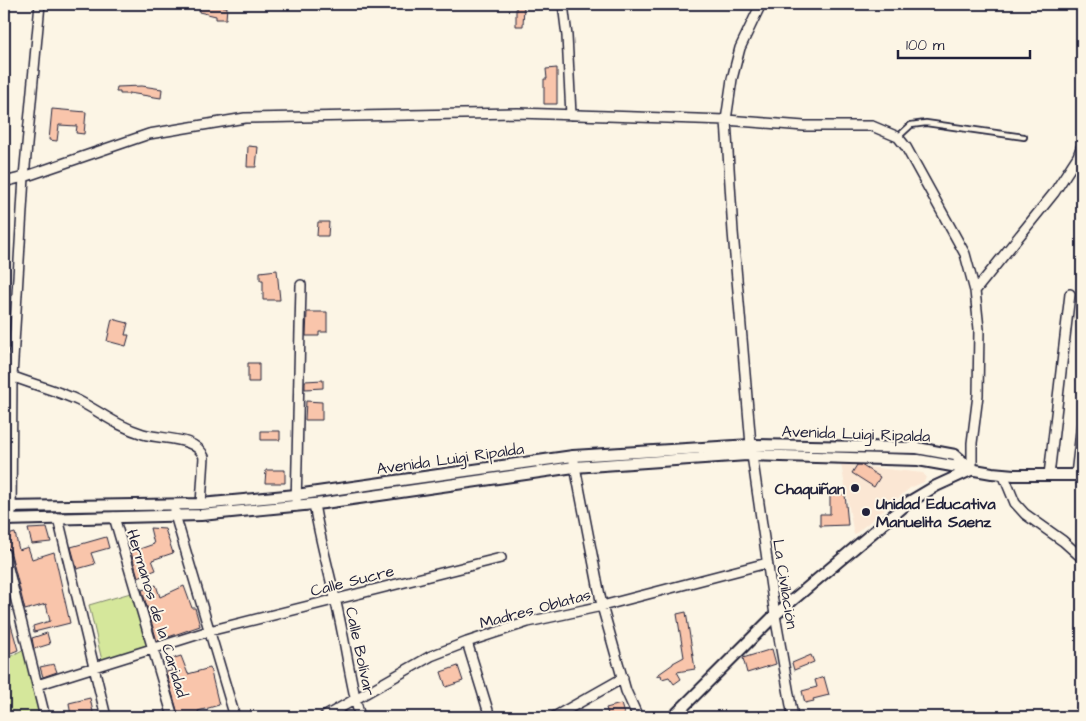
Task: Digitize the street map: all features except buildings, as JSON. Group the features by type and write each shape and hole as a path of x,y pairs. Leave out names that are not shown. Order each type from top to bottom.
{"street":[{"path":"7,520 8,375 40,4"},
{"path":"563,4 567,36 571,114"},
{"name":"La Civilación","path":"761,4 740,48 732,78 726,120 732,232 751,450 775,615 793,717"},
{"path":"4,182 24,177 149,134 245,118 518,113 571,114 726,120 804,126 872,126 898,137 906,147 965,254 975,291 978,329 978,394 973,438 972,470 936,486 909,502 775,615 673,717"},
{"path":"975,291 1054,193 1078,156 1082,145"},
{"path":"296,500 301,285"},
{"path":"1049,475 1070,294"},
{"path":"8,375 80,401 116,424 132,431 152,437 188,442 197,447 202,452 204,458 201,504"},
{"path":"1079,475 1082,423"},
{"name":"Avenida Luigi Ripalda","path":"7,520 114,517 175,510 201,504 296,500 314,504 574,467 751,450"},
{"name":"Avenida Luigi Ripalda","path":"7,507 175,510 201,515 572,456 751,450 918,460 1003,474 1079,475"},
{"path":"572,456 602,606 626,691 638,717"},
{"path":"1003,474 1015,503 1025,514 1063,541 1082,558"},
{"name":"Calle Bolívar","path":"314,504 360,717"},
{"path":"175,510 235,717"},
{"name":"Hermanos de la Caridad","path":"114,517 173,717"},
{"path":"58,518 106,717"},
{"path":"4,552 46,717"},
{"name":"Calle Sucre","path":"38,685 209,631 501,558"},
{"name":"Madres Oblatas","path":"324,717 431,656 467,642 528,622 602,606 767,563"},
{"path":"467,642 490,717"},
{"path":"554,717 623,678"}],"lane":[{"path":"898,137 911,125 926,124 1024,137"}],"shaded area":[{"name":"Unidad Educativa Manuelita Saenz","path":"841,464 923,473 926,477 924,482 910,488 854,535"}],"green space":[{"path":"134,592 151,649 103,665 89,605"},
{"path":"24,649 43,717 4,717 4,660"}],"place":[{"name":"Chaquiñan","path":"855,488"},
{"name":"Unidad Educativa Manuelita Saenz","path":"866,512"}]}
